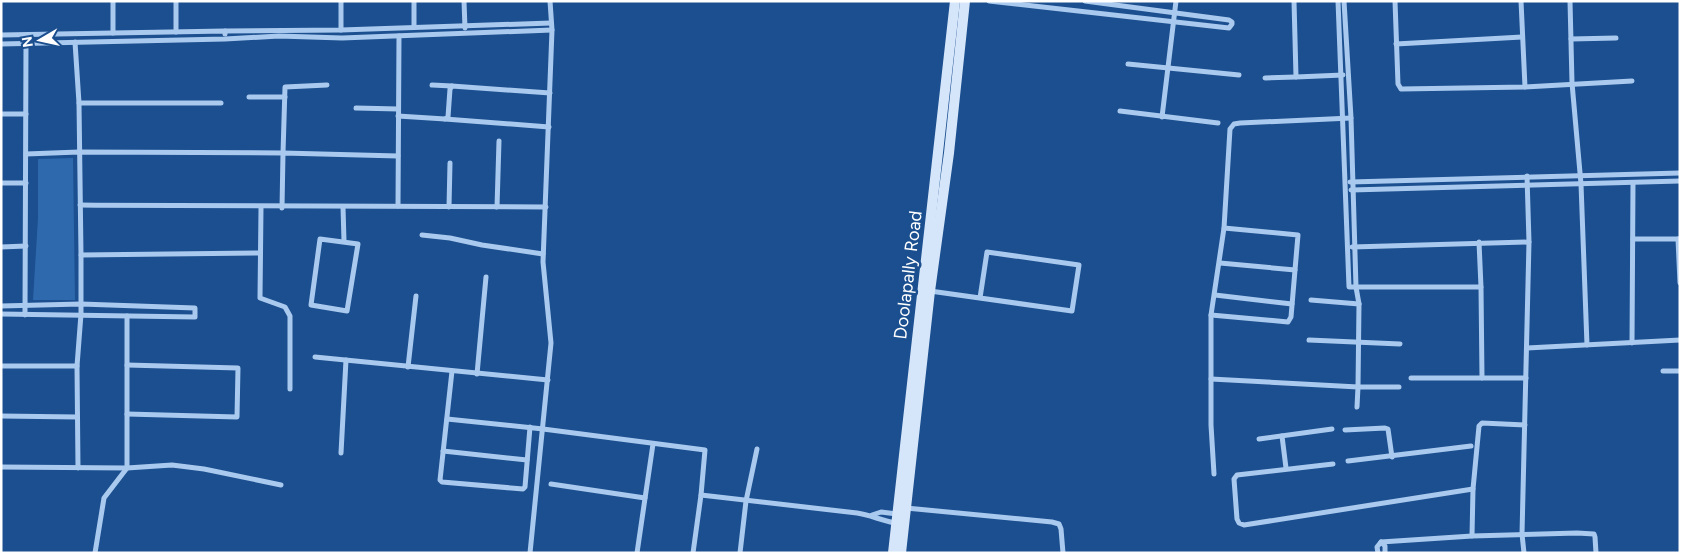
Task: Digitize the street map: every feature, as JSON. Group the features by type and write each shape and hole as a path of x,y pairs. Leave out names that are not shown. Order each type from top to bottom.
{"main road":[{"name":"Doolapally Road","path":"901,553 930,292 949,153 955,1"},
{"name":"Doolapally Road","path":"893,553 953,68 965,1"}],"street":[{"path":"113,33 114,1"},
{"path":"176,1 176,32"},
{"path":"341,1 341,30"},
{"path":"414,1 414,27"},
{"path":"464,1 465,34"},
{"path":"530,553 551,343 543,254 552,30 550,1"},
{"path":"989,1 1038,4 1174,23 1229,28 1232,24 1229,20 1085,1"},
{"path":"1162,117 1176,1"},
{"path":"1294,1 1296,76"},
{"path":"1338,1 1349,287 1481,287"},
{"path":"1344,1 1351,118 1356,288 1359,304 1357,407"},
{"path":"1395,1 1398,84 1401,89 1525,87 1632,81"},
{"path":"1521,1 1525,87"},
{"path":"1570,1 1572,83 1581,184 1587,345"},
{"path":"1123,17 1124,7"},
{"path":"1,44 226,39 279,33 551,23"},
{"path":"1,35 225,31 342,38 552,30"},
{"path":"225,31 226,39"},
{"path":"398,36 398,206"},
{"path":"1396,44 1522,37"},
{"path":"1571,39 1616,38"},
{"path":"75,42 79,103 78,152 81,255 81,304 77,366 78,468"},
{"path":"25,315 26,43"},
{"path":"1128,64 1239,75"},
{"path":"1266,78 1348,75"},
{"path":"432,84 550,92"},
{"path":"282,208 285,88 327,85"},
{"path":"445,119 448,117 450,89 452,86"},
{"path":"249,97 285,98"},
{"path":"79,103 221,103"},
{"path":"356,108 398,109"},
{"path":"1120,111 1218,123"},
{"path":"1,114 26,114"},
{"path":"398,116 549,127"},
{"path":"1214,474 1211,425 1211,315 1224,228 1230,129 1232,125 1240,123 1351,118"},
{"path":"498,207 499,141"},
{"path":"26,154 78,152 283,153 398,156"},
{"path":"449,207 450,163"},
{"path":"1345,182 1580,174 1680,173"},
{"path":"1524,553 1522,534 1529,242 1527,176"},
{"path":"1409,180 1409,188"},
{"path":"1346,190 1680,181"},
{"path":"1632,342 1633,182"},
{"path":"1,183 26,183"},
{"path":"80,205 261,208 398,206 546,207"},
{"path":"344,207 344,241"},
{"path":"261,208 260,298 285,307 290,316 290,389"},
{"path":"1211,315 1284,323 1288,322 1291,317 1298,235 1224,228"},
{"path":"422,235 543,254"},
{"path":"320,239 344,241 358,244 347,310 311,305 320,239"},
{"path":"1633,239 1679,239 1680,283"},
{"path":"1479,242 1482,378"},
{"path":"1348,247 1529,242"},
{"path":"1,247 26,246"},
{"path":"81,255 260,252"},
{"path":"930,292 1072,311 1079,265 987,252 980,298"},
{"path":"1220,263 1295,270"},
{"path":"477,374 486,277"},
{"path":"1215,295 1292,304"},
{"path":"408,367 416,296"},
{"path":"1311,300 1359,304"},
{"path":"1,306 81,304 195,308 195,316 1,314"},
{"path":"95,553 104,498 127,468 128,316"},
{"path":"1309,340 1400,344"},
{"path":"1527,348 1680,340"},
{"path":"315,358 548,380"},
{"path":"341,454 346,360"},
{"path":"127,414 237,417 238,368 128,365"},
{"path":"1,366 77,366"},
{"path":"452,371 440,480 442,482 523,489 525,487 530,427"},
{"path":"1663,371 1680,371"},
{"path":"1411,378 1526,378"},
{"path":"1211,379 1358,387 1399,387"},
{"path":"1,416 77,417"},
{"path":"447,419 530,427 705,450 693,553"},
{"path":"1472,536 1475,446 1480,424 1525,425"},
{"path":"1259,439 1332,429"},
{"path":"1345,430 1388,429 1392,456"},
{"path":"1282,436 1286,468"},
{"path":"637,553 653,444"},
{"path":"1348,461 1475,446"},
{"path":"740,553 746,502 757,450"},
{"path":"444,451 528,460"},
{"path":"1333,464 1237,475 1234,479 1239,523 1244,525 1473,489"},
{"path":"1,467 127,468 172,465 204,468 282,485"},
{"path":"551,484 645,498"},
{"path":"701,495 746,502 872,515 881,512 896,518"},
{"path":"906,508 1059,524 1062,553"},
{"path":"872,515 880,521 896,518"},
{"path":"1379,547 1472,536 1594,534 1596,553"},
{"path":"1379,547 1385,546 1385,553"}],"shaded area":[{"path":"73,158 75,300 33,300 38,218 38,159"}]}
